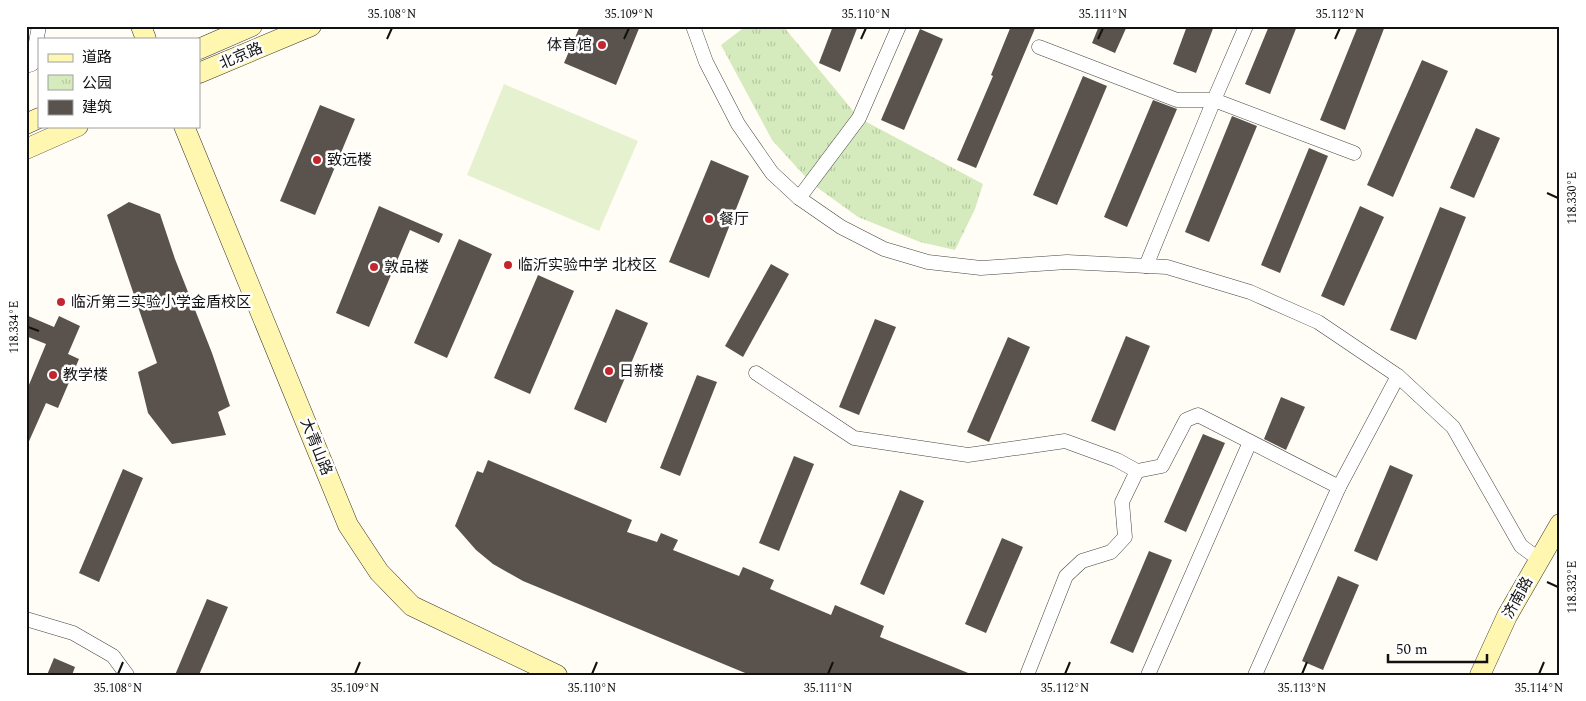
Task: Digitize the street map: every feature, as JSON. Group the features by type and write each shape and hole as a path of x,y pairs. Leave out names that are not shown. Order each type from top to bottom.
{"street":[{"path":"26,66 32,64 39,26"},
{"path":"141,26 146,38"},
{"name":"北京路","path":"200,49 252,26"},
{"name":"北京路","path":"200,73 310,26"},
{"path":"693,26 706,62 738,124 772,173 800,198 840,227 884,249 928,262 981,268 1067,262 1167,267 1250,292 1310,318 1398,376 1453,427 1521,546 1540,560"},
{"path":"800,198 859,118 899,26"},
{"path":"1146,266 1246,26"},
{"path":"1039,47 1177,100 1214,100 1354,153"},
{"path":"26,124 38,118"},
{"path":"26,149 73,128"},
{"name":"大青山路","path":"185,128 348,525 379,572 412,606 556,675"},
{"path":"756,373 854,438 968,455 1066,441 1117,460 1137,471 1162,466 1186,420 1198,415 1339,487"},
{"path":"1255,675 1339,487 1398,376"},
{"path":"1148,675 1250,442"},
{"path":"1027,675 1066,576 1082,561 1111,552 1125,537 1122,502 1137,471"},
{"name":"济南路","path":"1480,675 1507,616 1540,560 1554,547 1560,524"},
{"path":"26,619 73,633 113,656 127,675"}],"green space":[{"path":"746,26 783,26 859,118 983,184 975,209 955,250 920,242 858,217 811,183 772,140 721,45"},
{"path":"504,84 638,141 599,231 467,175"}],"building":[{"name":"体育馆","path":"580,26 640,26 616,85 564,63"},
{"path":"833,26 858,26 840,72 819,63"},
{"path":"1011,26 1036,26 976,168 957,160 993,76 991,75"},
{"path":"1099,26 1127,26 1115,53 1092,43"},
{"path":"1187,26 1214,26 1196,73 1173,64"},
{"path":"1269,26 1297,26 1270,94 1245,84"},
{"path":"1358,26 1385,26 1345,130 1320,120"},
{"path":"920,29 943,39 904,130 881,120"},
{"path":"1422,60 1448,71 1393,197 1367,185"},
{"path":"1083,76 1107,86 1057,205 1033,195"},
{"path":"1153,100 1177,109 1127,227 1104,217"},
{"name":"致远楼","path":"320,105 355,119 315,215 280,201"},
{"path":"1232,116 1257,126 1209,242 1185,232"},
{"path":"1476,128 1500,138 1474,198 1450,188"},
{"path":"1309,148 1328,156 1280,273 1261,265"},
{"name":"餐厅","path":"711,160 749,176 709,278 669,262"},
{"path":"129,202 160,214 230,406 218,412 226,435 172,444 148,413 138,372 157,363 107,215"},
{"name":"敦品楼","path":"379,206 443,234 439,243 410,230 369,327 336,313"},
{"path":"1360,206 1384,217 1344,306 1321,296"},
{"path":"1440,207 1466,217 1416,340 1390,330"},
{"path":"459,239 492,254 447,358 414,343"},
{"path":"771,264 789,274 743,357 725,346"},
{"path":"538,275 574,291 530,394 494,378"},
{"name":"日新楼","path":"616,309 648,323 606,423 574,409"},
{"name":"教学楼","path":"26,315 54,327 59,316 80,326 68,354 79,359 58,408 46,403 26,448 26,392 46,344 26,336"},
{"path":"875,319 896,327 859,415 839,407"},
{"path":"1126,336 1150,346 1115,431 1091,421"},
{"path":"1008,337 1030,347 989,442 967,432"},
{"path":"697,375 717,382 680,476 660,468"},
{"path":"1281,397 1305,407 1286,450 1264,439"},
{"path":"1203,434 1225,443 1186,532 1164,522"},
{"path":"794,456 814,464 779,551 759,543"},
{"path":"488,460 632,520 627,532 657,542 661,533 678,540 673,550 739,576 743,567 774,580 770,589 831,615 835,605 884,626 880,637 973,675 750,675 523,581 493,564 476,550 455,526 477,471 483,473"},
{"path":"1390,465 1413,475 1377,561 1354,551"},
{"path":"123,469 143,478 99,582 79,573"},
{"path":"900,490 924,501 884,595 860,584"},
{"path":"1002,538 1023,547 986,633 965,624"},
{"path":"1149,551 1172,560 1133,653 1110,643"},
{"path":"1338,576 1359,585 1323,670 1302,661"},
{"path":"207,599 228,607 199,675 175,675"},
{"path":"54,658 75,667 72,675 47,675"}],"place":[{"name":"体育馆","path":"602,45"},
{"name":"致远楼","path":"317,160"},
{"name":"餐厅","path":"709,219"},
{"name":"临沂实验中学 北校区","path":"508,265"},
{"name":"敦品楼","path":"374,267"},
{"name":"临沂第三实验小学金盾校区","path":"61,302"},
{"name":"日新楼","path":"609,371"},
{"name":"教学楼","path":"53,375"}]}
